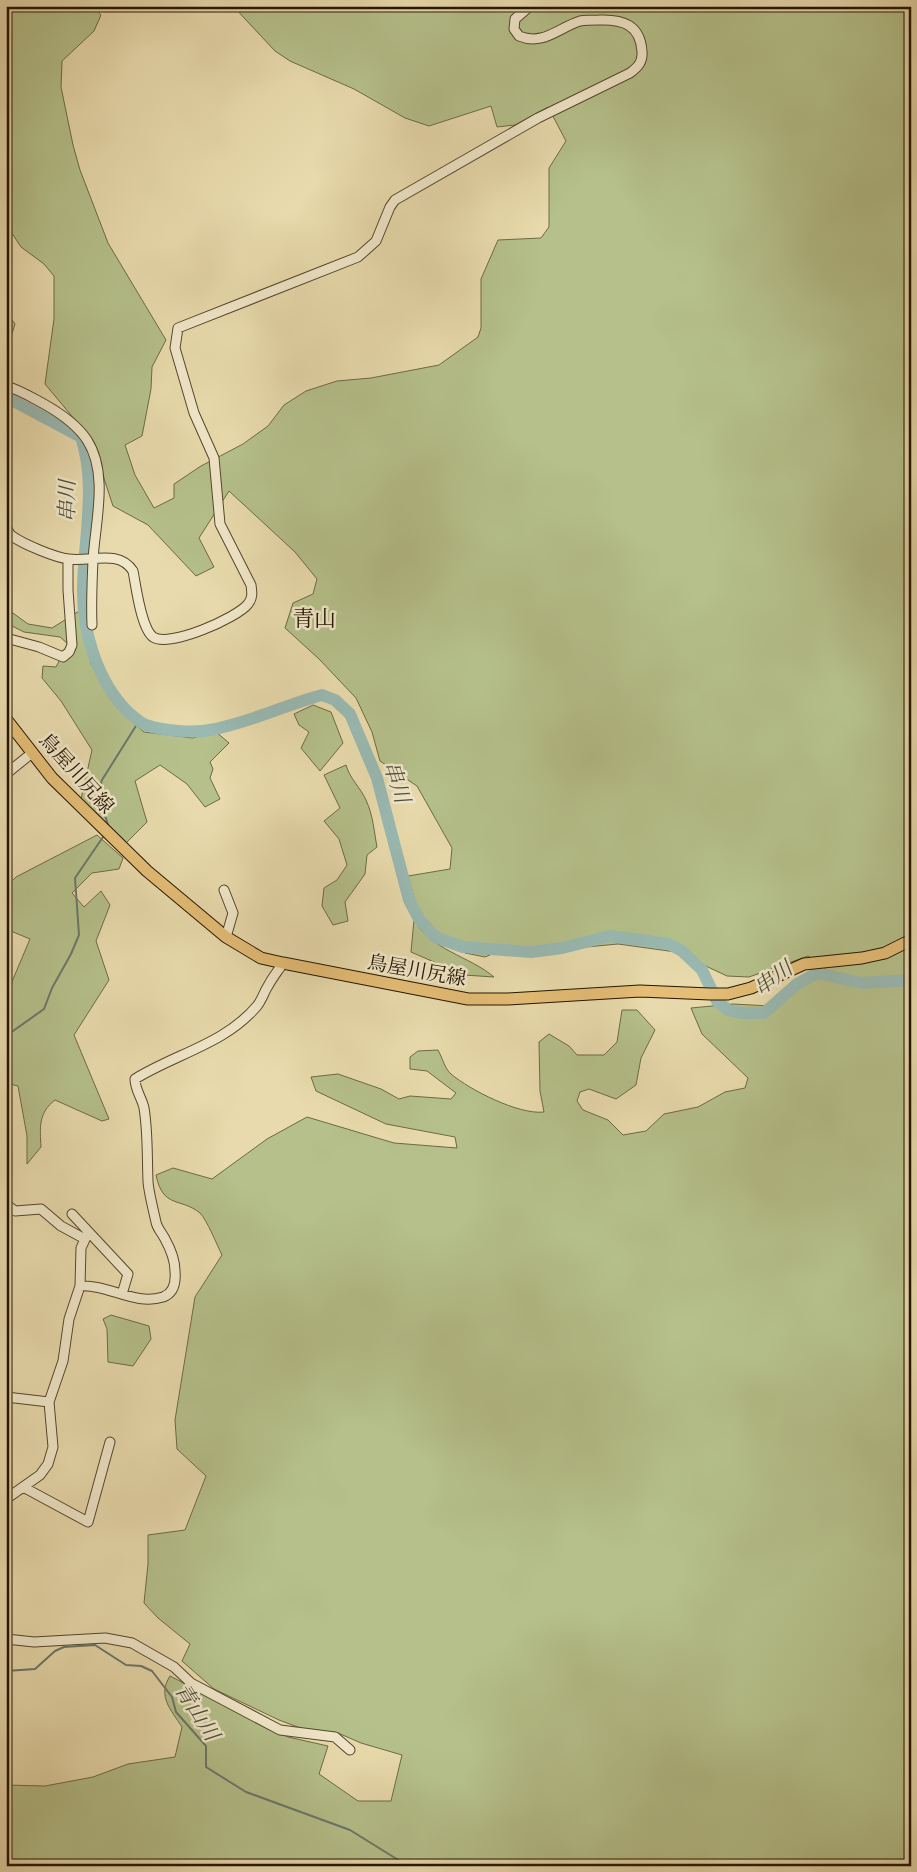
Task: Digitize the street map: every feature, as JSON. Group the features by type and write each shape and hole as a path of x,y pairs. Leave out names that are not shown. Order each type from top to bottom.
{"main road":[{"name":"鳥屋川尻線","path":"6,719 32,753 87,815 147,871 226,937 261,958 468,999 508,999 614,992 728,994 751,988 804,964 862,958 885,953 911,940"}],"street":[{"path":"6,527 10,535 17,539 71,559 119,558 128,563 133,571 146,628 153,637 160,640 175,638 218,624 247,606 252,594 251,585 220,524 214,458 194,413 174,348 178,328 358,257 376,241 390,206 396,200 538,118 630,73 640,64 642,53 638,36 630,25 622,21 583,20 536,39 519,36 514,28 514,19 530,6"},
{"path":"6,386 21,391 52,409 79,428 89,442 98,471 97,522 92,558 92,625"},
{"path":"6,638 40,647 63,657 69,652 72,645 68,590 71,559"},
{"path":"6,774 32,753"},
{"path":"224,890 233,913 226,937"},
{"path":"80,1286 92,1285 142,1298 163,1297 171,1292 175,1284 174,1261 166,1239 156,1223 148,1183 144,1106 135,1085 135,1079 156,1066 197,1050 218,1039 258,1005 283,963"},
{"path":"6,1204 15,1211 41,1209 61,1226 87,1236"},
{"path":"72,1214 87,1236 128,1274 122,1294"},
{"path":"6,1499 40,1475 48,1464 53,1447 49,1402 63,1361 69,1319 80,1286 81,1248 87,1236"},
{"path":"6,1397 49,1402"},
{"path":"23,1487 88,1522 110,1442"},
{"path":"6,1639 34,1642 105,1638 132,1642 174,1667 197,1687 280,1730 335,1737 350,1750"}],"green space":[{"path":"6,6 93,6 101,15 94,31 62,61 61,87 80,170 108,243 166,340 152,367 151,389 142,436 125,445 135,475 154,508 174,498 174,484 201,466 243,444 268,426 284,405 306,391 337,381 371,378 439,365 478,337 481,328 481,279 498,240 541,238 549,227 549,168 566,141 548,107 515,125 497,127 491,106 429,126 405,118 354,89 290,61 275,51 233,6 911,6 911,1866 6,1866 6,1785 45,1786 93,1777 128,1764 175,1757 182,1727 170,1709 165,1696 166,1683 170,1676 288,1737 328,1746 319,1774 358,1801 391,1801 402,1755 361,1743 338,1733 303,1729 279,1720 214,1689 182,1661 190,1644 158,1618 144,1603 148,1564 148,1535 185,1530 206,1476 177,1449 175,1420 195,1297 222,1255 203,1216 193,1208 168,1198 159,1186 156,1175 173,1168 212,1179 267,1139 307,1117 394,1143 457,1148 455,1137 386,1124 316,1091 311,1077 338,1074 381,1089 399,1099 410,1096 451,1099 456,1093 427,1071 410,1069 410,1057 418,1051 438,1050 449,1072 470,1087 509,1106 522,1110 544,1112 540,1091 539,1042 549,1034 569,1046 577,1055 604,1055 617,1042 622,1010 637,1010 655,1030 641,1058 636,1085 616,1099 589,1089 580,1092 577,1101 583,1110 608,1120 623,1135 646,1131 664,1114 698,1107 725,1092 745,1088 748,1078 702,1034 691,1008 733,1004 770,1006 825,969 808,956 749,977 727,976 676,952 618,944 576,948 556,953 492,954 485,957 465,953 425,922 414,898 408,876 450,869 452,848 417,786 380,761 372,732 356,698 319,659 285,628 293,603 313,594 317,579 295,552 229,491 199,538 214,567 196,576 148,525 113,506 91,439 45,384 54,319 54,276 44,264 21,247 6,224"},
{"path":"6,311 15,324 11,337 6,336"},
{"path":"6,608 28,624 52,628 84,608 91,664 118,709 144,732 193,738 215,731 229,743 210,762 213,769 210,778 220,799 205,807 187,784 160,765 135,781 147,822 125,844 81,799 92,750 61,701 42,678 43,666 56,667 68,644 60,637 24,632 6,623"},
{"path":"313,705 331,712 343,743 320,771 301,748 309,732 299,725 294,714"},
{"path":"346,765 350,775 364,795 373,823 377,847 367,855 365,874 345,902 348,921 333,925 322,906 324,888 337,880 347,865 339,839 324,821 340,808 324,775"},
{"path":"97,835 123,858 119,869 92,873 72,893 84,907 101,891 110,905 96,941 109,980 74,1035 109,1119 102,1121 55,1100 49,1105 41,1121 41,1147 27,1164 27,1136 18,1086 6,1083 6,983 11,984 30,939 6,929 6,887 16,877"},
{"path":"414,920 430,939 494,977 464,975 411,952"},
{"path":"111,1315 149,1326 151,1339 133,1366 108,1362 107,1329 103,1319"}],"waterway":[{"name":"串川","path":"6,397 81,437 86,455 89,493 83,587 85,621 100,670 117,700 128,712 144,724 161,729 187,731 203,731 224,727 322,695 335,700 350,714 377,778 409,900 419,919 435,937 463,947 531,952 562,948 610,936 669,944 682,951 702,970 717,1001 728,1010 741,1013 764,1013 797,984 817,973 862,983 911,980"},
{"path":"108,825 98,792 102,780 139,721"},
{"path":"6,1036 44,1009 52,988 71,954 79,935 75,878 103,837"},
{"path":"6,1079 9,1087 6,1092"},
{"name":"青山川","path":"6,1671 35,1669 55,1651 64,1647 95,1645 126,1665 141,1666 152,1671 172,1697 176,1712 206,1746 206,1767 246,1792 350,1830 408,1866"}],"district":[{"name":"青山","path":"314,618"}]}
